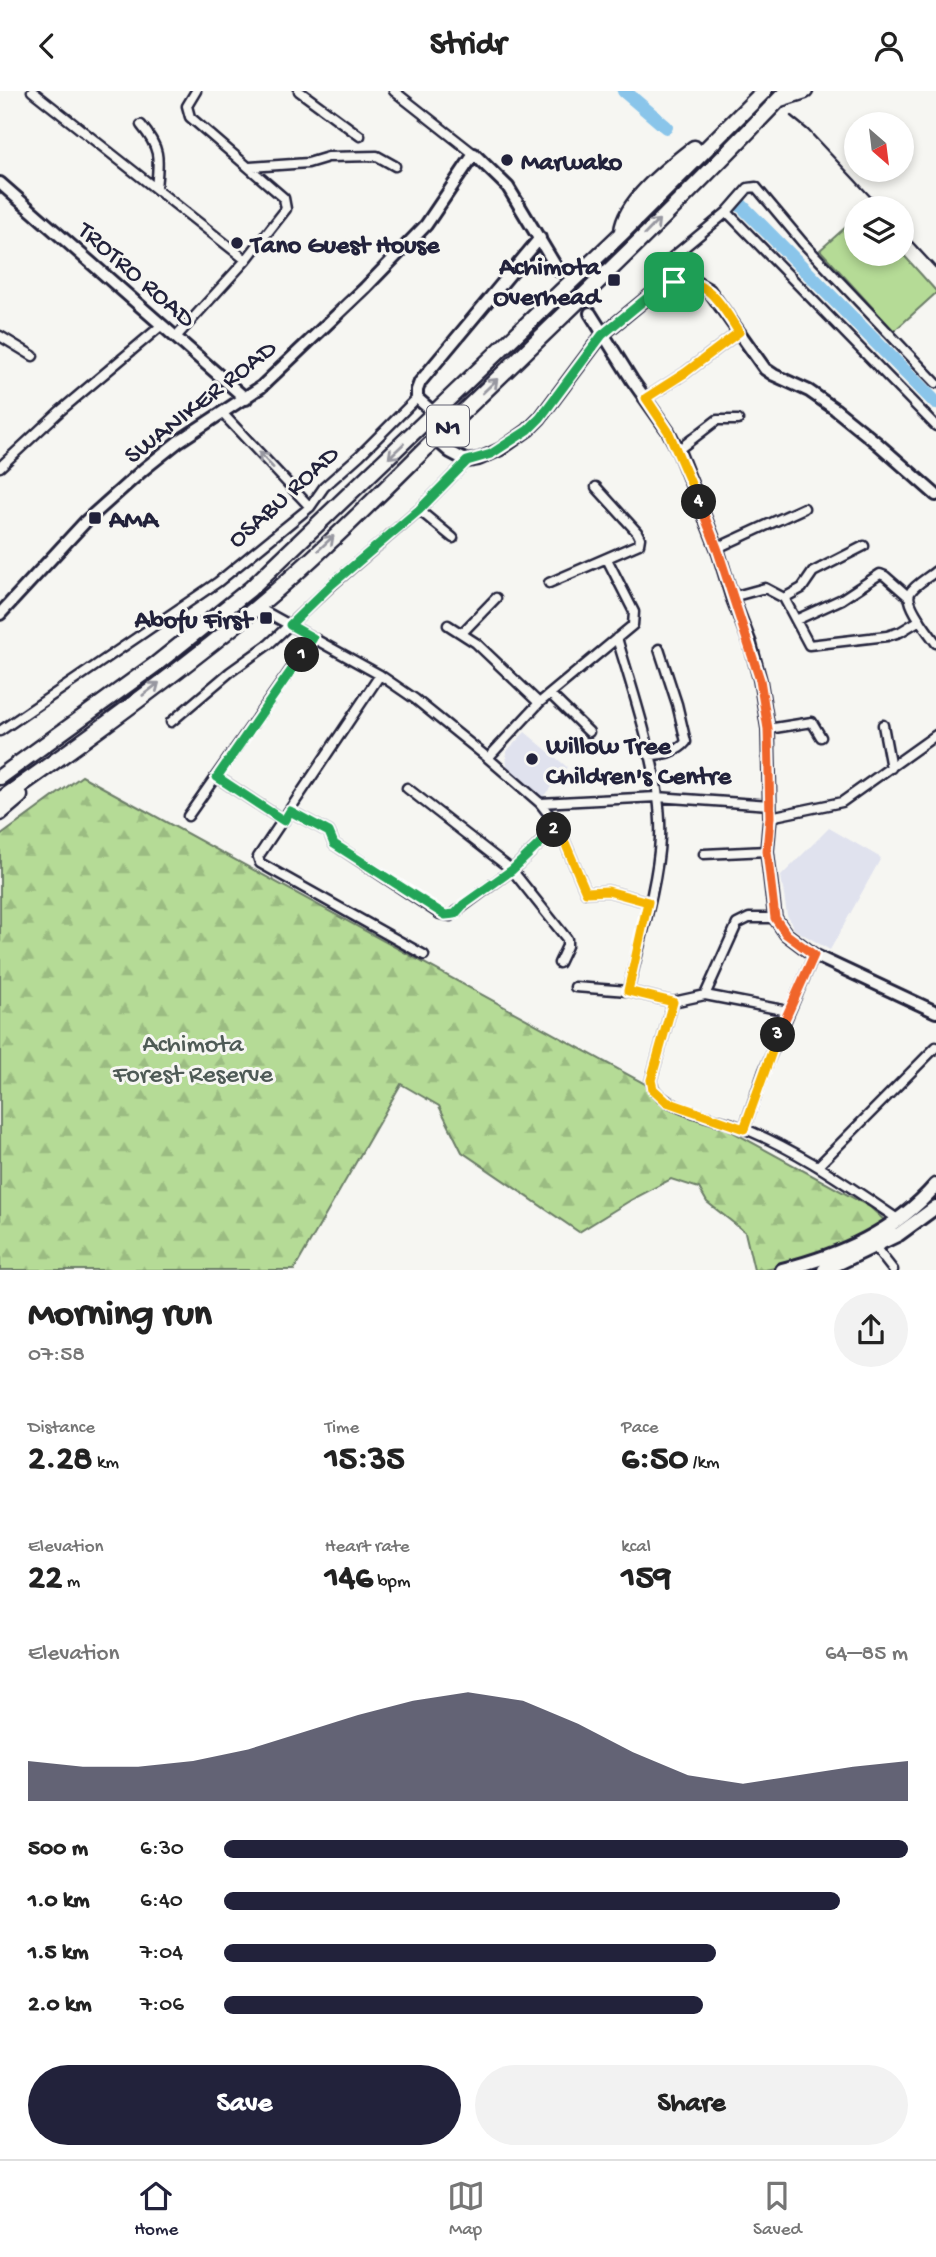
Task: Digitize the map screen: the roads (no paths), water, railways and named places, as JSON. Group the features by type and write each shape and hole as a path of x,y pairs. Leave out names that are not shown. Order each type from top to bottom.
{"highway":[{"path":"783,95 805,91"},
{"name":"N1","path":"0,777 90,714 250,589 621,233 629,209 651,185 694,148 714,139 762,92"},
{"name":"N1","path":"0,800 97,731 257,607 391,485 783,95"},
{"path":"0,765 90,714"},
{"path":"0,813 97,731"}],"main road":[{"path":"782,1270 818,1261 849,1249 899,1220 936,1185"},
{"path":"824,1270 875,1247 917,1222 936,1207"}],"street":[{"path":"176,337 246,260 286,209 284,198 190,117 187,106 196,91"},
{"path":"299,91 360,136"},
{"path":"394,91 474,154 508,187 558,270"},
{"path":"38,93 246,260"},
{"path":"141,125 158,149 156,188"},
{"name":"SWANIKER ROAD","path":"0,614 86,521 179,441 261,387 329,324 426,225 474,154"},
{"path":"250,167 308,163 328,157 377,156 395,166"},
{"name":"TROTRO ROAD","path":"0,183 246,398"},
{"path":"659,288 656,280 657,269 727,212 748,188 756,187 803,243 936,383"},
{"path":"727,212 936,426"},
{"name":"OSABU ROAD","path":"0,731 218,582 310,507 324,487 417,398 420,382 540,238"},
{"path":"171,722 230,672 269,644 332,584 419,510 467,461 491,454 528,430 602,335 659,288 685,280 700,285 716,298 765,369 809,391 835,409 936,495"},
{"path":"590,313 678,450 717,548 750,643 760,680 768,729 770,811 767,851 775,918 786,934 814,955 936,1012"},
{"path":"0,467 60,411 162,325"},
{"path":"646,398 685,373 739,332"},
{"path":"0,336 33,356"},
{"path":"417,398 434,413"},
{"path":"223,414 310,507"},
{"path":"678,450 717,420 738,420"},
{"path":"435,439 450,452 467,461"},
{"path":"549,583 636,546 640,538 637,531 596,487"},
{"path":"717,548 804,508"},
{"path":"419,510 453,538"},
{"path":"784,598 802,588 813,572 864,546"},
{"path":"488,758 540,703 633,625 634,612 607,559"},
{"path":"909,597 910,592 936,571"},
{"path":"796,620 842,600 880,574 909,597 920,620 936,643"},
{"path":"732,597 765,588 784,598 809,645 887,636 920,620"},
{"path":"462,633 496,598"},
{"path":"257,607 380,675 434,713 540,803 558,826 586,892 608,891 648,902"},
{"path":"448,625 476,643 540,703"},
{"path":"188,816 313,638"},
{"path":"617,638 649,755 657,797 660,837 628,991"},
{"path":"649,755 664,755 686,743 677,704 659,649"},
{"path":"380,675 258,857 260,863 266,867 424,955"},
{"path":"551,695 589,732"},
{"path":"768,729 812,722 821,737"},
{"path":"883,725 891,768"},
{"path":"540,803 657,797 770,811 820,808 842,802 936,735"},
{"path":"217,777 284,821"},
{"path":"407,787 512,870 567,939 567,946 559,963"},
{"path":"290,811 329,832 334,844 445,915 455,914 463,905 512,870 558,826"},
{"path":"705,854 767,851"},
{"path":"705,995 737,924 749,918 775,918"},
{"path":"744,1129 764,1070 814,955"},
{"path":"575,987 628,991 673,1002 705,995 788,1011"},
{"path":"673,1002 651,1085 667,1102 744,1129 819,1165 899,1220"},
{"path":"819,1165 936,1047"},
{"path":"875,1247 893,1270"}],"waterway":[{"path":"624,91 666,127"},
{"path":"737,201 936,403"}],"tunnel":[{"path":"558,270 590,313"}],"railway":[{"path":"791,116 808,130 870,196"},
{"path":"914,244 936,268"}],"place":[{"name":"Marwako","path":"507,160"},
{"name":"Tano Guest House","path":"237,243"},
{"name":"Achimota Overhead","path":"614,280"},
{"name":"AMA","path":"95,518"},
{"name":"Abofu First","path":"266,618"},
{"name":"Willow Tree Children's Centre","path":"532,759"}],"park label":[{"name":"Achimota Forest Reserve","path":"193,1056"}]}
